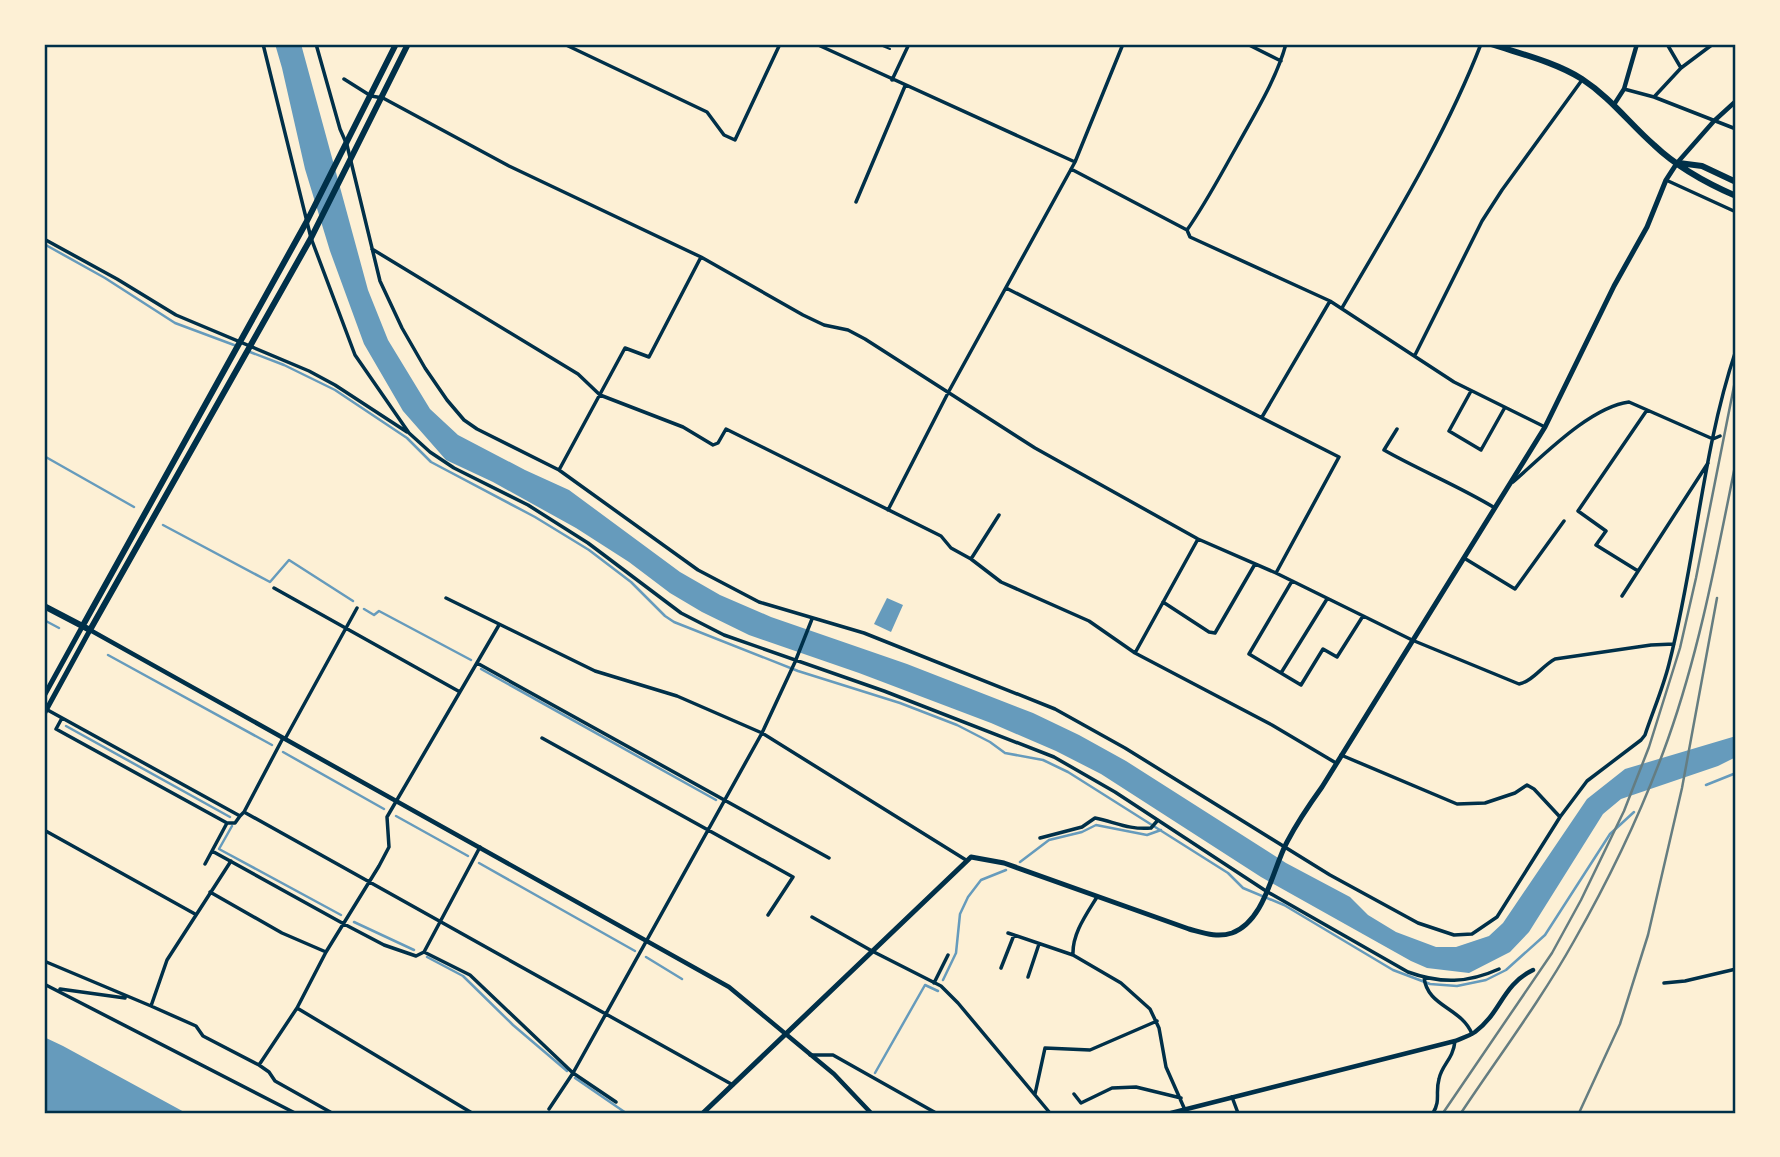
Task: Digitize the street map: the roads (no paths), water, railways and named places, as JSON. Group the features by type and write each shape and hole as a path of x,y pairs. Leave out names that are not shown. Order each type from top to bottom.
{"main road":[{"path":"44,696 307,221 396,44"},
{"path":"45,710 311,238 408,44"},
{"path":"1491,44 1569,71 1582,79 1615,103 1655,146 1694,177 1736,196"},
{"path":"704,1113 971,857 995,860 1189,929 1218,936 1233,933 1245,925 1257,910 1300,817 1322,788 1545,427 1614,286 1647,227 1666,180 1677,163"},
{"path":"1677,163 1702,166 1736,182"},
{"path":"44,606 90,630"}],"street":[{"path":"263,44 311,238 355,355 409,433"},
{"path":"316,44 340,130 347,145 380,281 425,369 464,419 477,429 559,470 721,584 759,602 864,633 1055,709 1125,747 1330,875 1418,923 1454,936 1472,934 1496,917 1560,817 1587,781 1645,735 1669,666 1713,439 1736,350"},
{"path":"564,44 707,112 724,135 735,141 780,44"},
{"path":"816,44 1075,162"},
{"path":"892,79 909,44"},
{"path":"888,510 949,391 1075,162 1123,44"},
{"path":"1247,44 1281,61"},
{"path":"1187,229 1258,108 1281,61 1286,44"},
{"path":"1342,308 1427,162 1463,90 1481,44"},
{"path":"1615,103 1624,89 1637,44"},
{"path":"1667,44 1681,68"},
{"path":"1654,97 1681,68 1713,44"},
{"path":"344,79 371,96 383,98 509,166 701,257 803,315 824,325 848,330 949,391 1035,448 1198,538 1412,640 1519,684 1525,684 1545,664 1555,659 1674,644"},
{"path":"1415,355 1482,220 1582,79"},
{"path":"856,202 905,86"},
{"path":"1624,89 1654,97 1736,130"},
{"path":"1677,163 1714,121 1736,101"},
{"path":"1071,169 1187,229 1190,237 1330,301 1471,391 1545,427"},
{"path":"1666,180 1736,212"},
{"path":"44,239 176,315 309,370 335,385 409,433 430,452 454,468 528,505 588,543 681,613 723,635 884,691 1054,757 1267,889 1394,964 1424,977 1443,981 1468,980 1499,969"},
{"path":"370,247 578,373 600,395 683,427 713,445 718,443 726,429 941,536 951,548 971,559 1001,582 1090,621 1135,653 1272,725 1336,763"},
{"path":"559,470 625,348 649,357 701,257"},
{"path":"1006,288 1339,457 1276,573"},
{"path":"1262,418 1330,301"},
{"path":"1471,391 1449,431 1481,450 1504,409"},
{"path":"1513,482 1595,413 1616,403 1629,402 1713,439 1720,436"},
{"path":"1637,571 1596,545 1606,531 1578,511 1647,410"},
{"path":"1396,429 1384,450 1423,472 1462,488 1495,508"},
{"path":"1622,597 1709,461"},
{"path":"971,559 999,515"},
{"path":"1464,558 1515,589 1564,521"},
{"path":"1135,653 1198,538"},
{"path":"1163,602 1209,632 1215,633 1255,564"},
{"path":"1292,581 1249,654 1301,685 1323,649 1337,657 1363,616"},
{"path":"274,588 460,692"},
{"path":"446,598 595,671 677,696 762,733 966,860"},
{"path":"1281,673 1327,599"},
{"path":"62,718 56,729 227,823 235,823 244,812 357,608"},
{"path":"549,1109 573,1073 649,940 762,733 795,662 811,619"},
{"path":"259,1065 297,1008 326,952 370,883 389,846 387,817 499,625"},
{"path":"90,630 729,987 834,1074 871,1113"},
{"path":"477,663 829,858"},
{"path":"45,710 240,816"},
{"path":"541,738 793,877 768,915"},
{"path":"1341,755 1458,804 1485,803 1515,793 1527,785 1560,817"},
{"path":"244,812 733,1085"},
{"path":"1040,838 1082,827 1095,818 1140,829 1151,828 1158,820"},
{"path":"205,864 227,823"},
{"path":"44,830 195,914"},
{"path":"212,851 384,945 416,956 424,952 481,847"},
{"path":"151,1006 167,960 231,861"},
{"path":"211,892 282,933 326,952"},
{"path":"1073,956 1073,944 1083,919 1097,896"},
{"path":"812,917 941,986 1050,1113"},
{"path":"1008,933 1073,956 1138,996 1157,1021 1166,1067 1185,1110"},
{"path":"1001,968 1014,935"},
{"path":"1028,977 1039,944"},
{"path":"424,952 470,975 573,1073 616,1102"},
{"path":"934,983 948,954"},
{"path":"44,961 196,1026 203,1037 259,1065 269,1072 275,1081 332,1113"},
{"path":"1664,983 1736,969"},
{"path":"1171,1113 1455,1041 1472,1034 1493,1013 1512,984 1533,970"},
{"path":"1424,977 1427,992 1462,1018 1472,1034"},
{"path":"44,984 295,1113"},
{"path":"56,989 131,999"},
{"path":"297,1008 472,1113"},
{"path":"1035,1096 1045,1048 1090,1050 1157,1021"},
{"path":"1433,1113 1439,1104 1438,1081 1441,1071 1453,1054 1455,1041"},
{"path":"810,1055 833,1055 936,1113"},
{"path":"1074,1094 1081,1103 1112,1088 1136,1087 1181,1098"},
{"path":"1232,1097 1238,1113"}],"lane":[{"path":"878,44 890,49"}],"water":[{"path":"275,44 301,44 368,290 388,340 430,409 458,435 569,490 680,572 720,595 771,617 907,664 1033,713 1079,735 1126,761 1286,863 1350,897 1368,915 1396,932 1436,947 1456,947 1489,936 1503,923 1587,799 1625,769 1736,736 1736,757 1718,766 1621,799 1603,814 1529,932 1510,952 1469,973 1427,968 1411,961 1261,877 1101,774 991,723 749,635 670,593 629,562 576,528 493,482 446,460 403,411 364,344 330,251 305,169"},
{"path":"887,598 903,605 891,632 874,624"},
{"path":"44,1037 63,1046 186,1113 44,1113"}],"waterway":[{"path":"44,244 105,278 175,323 234,345"},
{"path":"250,352 335,390 407,438 431,462 535,517 589,550 631,582 674,622 798,671 900,703 957,725 1005,753 1043,760 1068,772 1228,873 1243,888 1284,905 1393,970 1430,984 1457,986 1486,980 1506,970 1545,935 1610,834 1634,812"},
{"path":"44,456 134,507"},
{"path":"163,525 270,582 289,560 353,601"},
{"path":"364,609 374,615 379,611 471,660"},
{"path":"44,620 59,628"},
{"path":"108,655 272,745"},
{"path":"481,669 716,800"},
{"path":"66,726 230,817"},
{"path":"283,752 384,809"},
{"path":"1706,785 1736,773"},
{"path":"396,816 468,856"},
{"path":"1020,862 1049,840 1082,832 1096,825 1147,835 1161,830"},
{"path":"232,826 219,849 341,915"},
{"path":"479,863 635,951"},
{"path":"943,980 956,953 960,914 968,897 981,880 1006,870"},
{"path":"354,922 414,950"},
{"path":"427,957 463,976 513,1025 567,1071"},
{"path":"646,957 682,979"},
{"path":"875,1073 925,985 938,991"},
{"path":"575,1078 626,1113"}],"railway":[{"path":"1443,1113 1552,953 1624,811 1649,747 1680,648 1736,376"},
{"path":"1461,1113 1534,1006 1574,941 1601,892 1648,791 1668,739 1689,671 1707,602 1736,461"},
{"path":"1579,1113 1620,1024 1648,935 1682,788 1717,598"}]}
